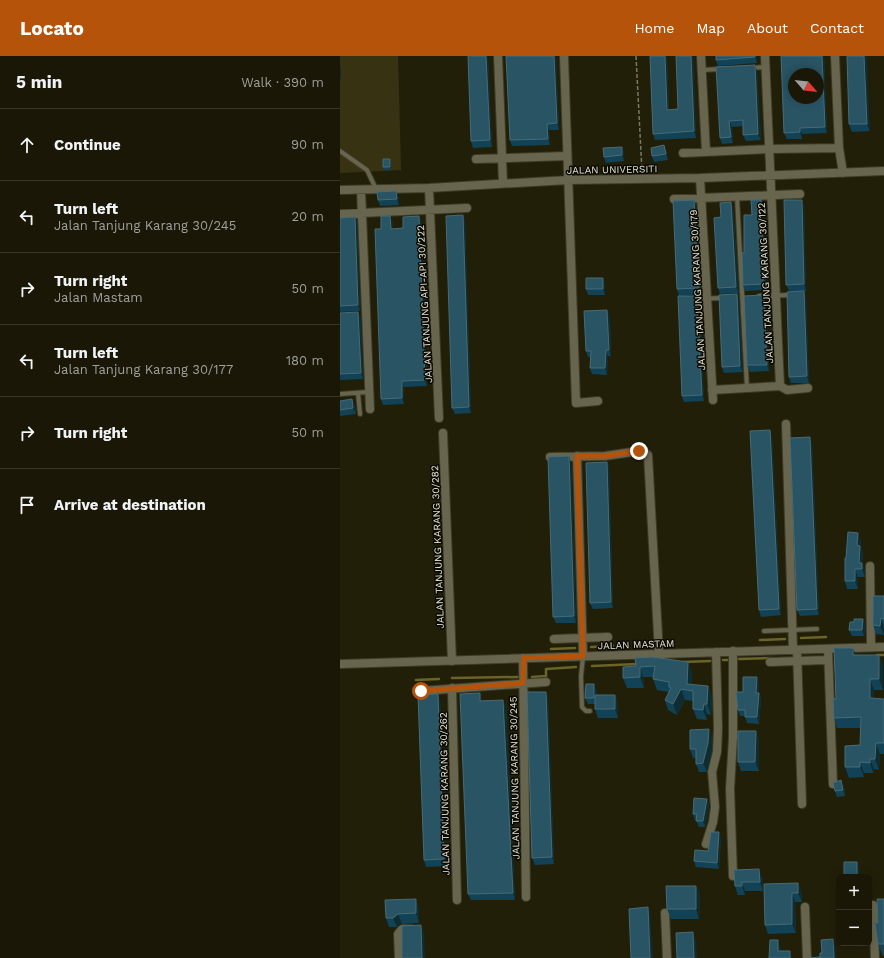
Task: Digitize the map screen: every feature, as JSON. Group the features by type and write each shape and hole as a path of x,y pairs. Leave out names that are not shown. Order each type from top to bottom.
{"street":[{"path":"498,56 503,183"},
{"path":"564,56 576,403 598,401"},
{"path":"701,56 706,152"},
{"name":"JALAN TANJUNG KARANG 30/122","path":"765,56 781,387"},
{"path":"835,56 839,148 843,172"},
{"path":"683,153 770,149 839,148"},
{"path":"476,159 568,156"},
{"name":"JALAN UNIVERSITI","path":"340,190 429,188 568,180 700,178 884,171"},
{"name":"JALAN TANJUNG KARANG 30/179","path":"700,178 713,400"},
{"name":"JALAN TANJUNG API-API 30/222","path":"429,188 439,418"},
{"path":"361,190 362,314 370,409"},
{"path":"674,199 800,194"},
{"path":"340,214 467,208"},
{"path":"712,390 781,387 808,388"},
{"path":"786,424 793,630 795,650 798,661 802,804"},
{"name":"JALAN TANJUNG KARANG 30/282","path":"443,434 452,660"},
{"path":"550,457 605,456 639,451 643,451 648,455 659,653"},
{"path":"577,456 583,656"},
{"path":"870,566 871,647"},
{"path":"554,640 608,637"},
{"name":"JALAN MASTAM","path":"340,664 659,653 828,650 884,647"},
{"path":"828,650 827,661 833,784"},
{"path":"706,844 713,822 715,807 712,772 717,752 718,728 716,652"},
{"path":"733,652 733,737 730,805 733,876"},
{"name":"JALAN TANJUNG KARANG 30/245","path":"524,658 523,683 526,897"},
{"path":"770,662 827,661"},
{"path":"421,691 546,682"},
{"name":"JALAN TANJUNG KARANG 30/262","path":"452,688 457,900"},
{"path":"873,905 875,958"},
{"path":"805,907 807,958"},
{"path":"665,913 667,958"},
{"path":"399,958 398,936 400,931 402,929 420,928"}],"lane":[{"path":"746,68 765,67"},
{"path":"702,70 725,69"},
{"path":"340,151 367,170 376,189"},
{"path":"737,197 747,388"},
{"path":"756,296 796,294"},
{"path":"736,297 749,297"},
{"path":"687,299 729,298"},
{"path":"340,394 368,392"},
{"path":"358,393 360,414"},
{"path":"764,631 817,629"},
{"path":"583,656 581,676 582,707 586,711 590,711"}],"path":[{"path":"636,56 642,179"}],"shaded area":[{"path":"340,56 398,56 401,170 340,173"}],"building":[{"path":"468,56 486,56 490,140 471,141"},
{"path":"506,56 554,56 557,123 547,124 548,139 510,140"},
{"path":"650,56 665,56 667,110 678,109 676,56 691,56 694,131 653,134"},
{"path":"716,56 755,56 755,57 716,60"},
{"path":"781,56 822,56 823,68 788,68 788,104 824,103 825,127 800,128 800,132 784,133"},
{"path":"847,56 864,56 867,124 849,124"},
{"path":"755,65 758,134 743,135 743,120 729,121 731,137 720,138 716,67"},
{"path":"664,145 666,154 652,156 651,148"},
{"path":"622,147 622,155 604,157 603,148"},
{"path":"383,159 390,159 390,167 383,167"},
{"path":"396,191 397,199 378,200 377,192"},
{"path":"694,200 699,288 677,289 673,201"},
{"path":"751,200 761,200 764,284 743,285 742,253 744,253 744,215 752,215"},
{"path":"784,200 802,200 804,284 786,285"},
{"path":"731,202 736,287 718,288 714,218 721,217 720,203"},
{"path":"463,215 469,407 452,408 446,216"},
{"path":"381,216 390,216 391,229 403,228 403,217 419,216 425,380 402,381 402,398 381,399 375,229 381,229"},
{"path":"355,217 358,305 340,306 340,218"},
{"path":"586,278 603,278 603,289 586,289"},
{"path":"804,291 807,376 789,377 787,292"},
{"path":"737,294 740,366 722,367 719,295"},
{"path":"764,295 767,365 747,365 744,296"},
{"path":"678,296 697,296 702,395 682,396"},
{"path":"607,310 609,350 606,350 605,368 590,368 591,351 586,351 584,311"},
{"path":"358,312 361,373 340,374 340,313"},
{"path":"352,399 353,408 340,410 340,401"},
{"path":"770,430 779,609 759,610 750,431"},
{"path":"810,437 817,609 797,610 790,438"},
{"path":"569,456 574,616 553,617 548,457"},
{"path":"607,462 611,602 590,603 586,463"},
{"path":"848,532 858,533 857,545 860,546 859,563 862,563 862,569 855,569 855,581 845,581 845,558"},
{"path":"873,596 884,596 884,619 881,618 880,626 873,625"},
{"path":"854,619 863,619 862,630 849,630 850,622 854,622"},
{"path":"834,648 853,648 853,655 879,655 879,679 870,679 870,698 884,699 884,743 876,743 875,759 870,759 870,763 860,762 860,767 845,767 845,746 860,745 861,717 834,718 833,699 836,699"},
{"path":"652,657 688,662 687,684 708,686 707,704 704,704 703,710 693,709 693,691 681,689 673,704 665,700 671,688 669,687 669,682 653,679 655,666 640,667 640,677 623,678 623,667 636,666 635,658"},
{"path":"743,677 757,677 756,693 759,693 757,717 745,717 745,710 738,710 736,692 743,692"},
{"path":"586,684 594,684 594,698 585,698"},
{"path":"527,692 546,692 552,857 532,858"},
{"path":"480,693 480,701 503,700 513,893 468,894 460,694"},
{"path":"438,694 444,859 424,860 418,695"},
{"path":"595,695 615,695 615,709 595,709"},
{"path":"709,729 708,743 703,763 696,764 696,749 690,749 690,730"},
{"path":"738,731 756,731 755,762 738,762"},
{"path":"841,780 843,790 835,791 833,783"},
{"path":"694,798 707,799 703,821 696,821 697,814 693,814"},
{"path":"711,832 719,832 717,863 694,861 695,850 708,851"},
{"path":"844,862 857,862 857,874 844,874"},
{"path":"759,869 760,882 742,882 742,886 735,886 734,870"},
{"path":"798,883 798,893 792,893 792,924 765,925 764,884"},
{"path":"666,886 696,886 696,909 667,909"},
{"path":"416,899 416,913 398,914 393,918 386,918 385,900"},
{"path":"877,899 884,899 884,944 878,944 875,923 878,923"},
{"path":"648,907 650,958 631,958 629,909"},
{"path":"421,925 422,958 402,958 402,926"},
{"path":"693,932 694,958 677,958 676,933"},
{"path":"833,939 834,958 810,958 820,957 820,953 822,953 821,940"},
{"path":"770,940 778,940 778,951 790,951 790,958 769,958"}],"waterway":[{"path":"801,638 826,637"},
{"path":"760,640 785,639"},
{"path":"591,647 613,646"},
{"path":"551,649 575,648"},
{"path":"877,655 884,655"},
{"path":"739,659 772,658"},
{"path":"683,662 710,661"},
{"path":"592,666 638,664"},
{"path":"532,677 546,676 546,669 576,667"},
{"path":"452,678 518,677"},
{"path":"416,680 439,679"}],"route":[{"path":"421,691 523,683 524,658 583,656 577,456 605,456 639,451"}]}
